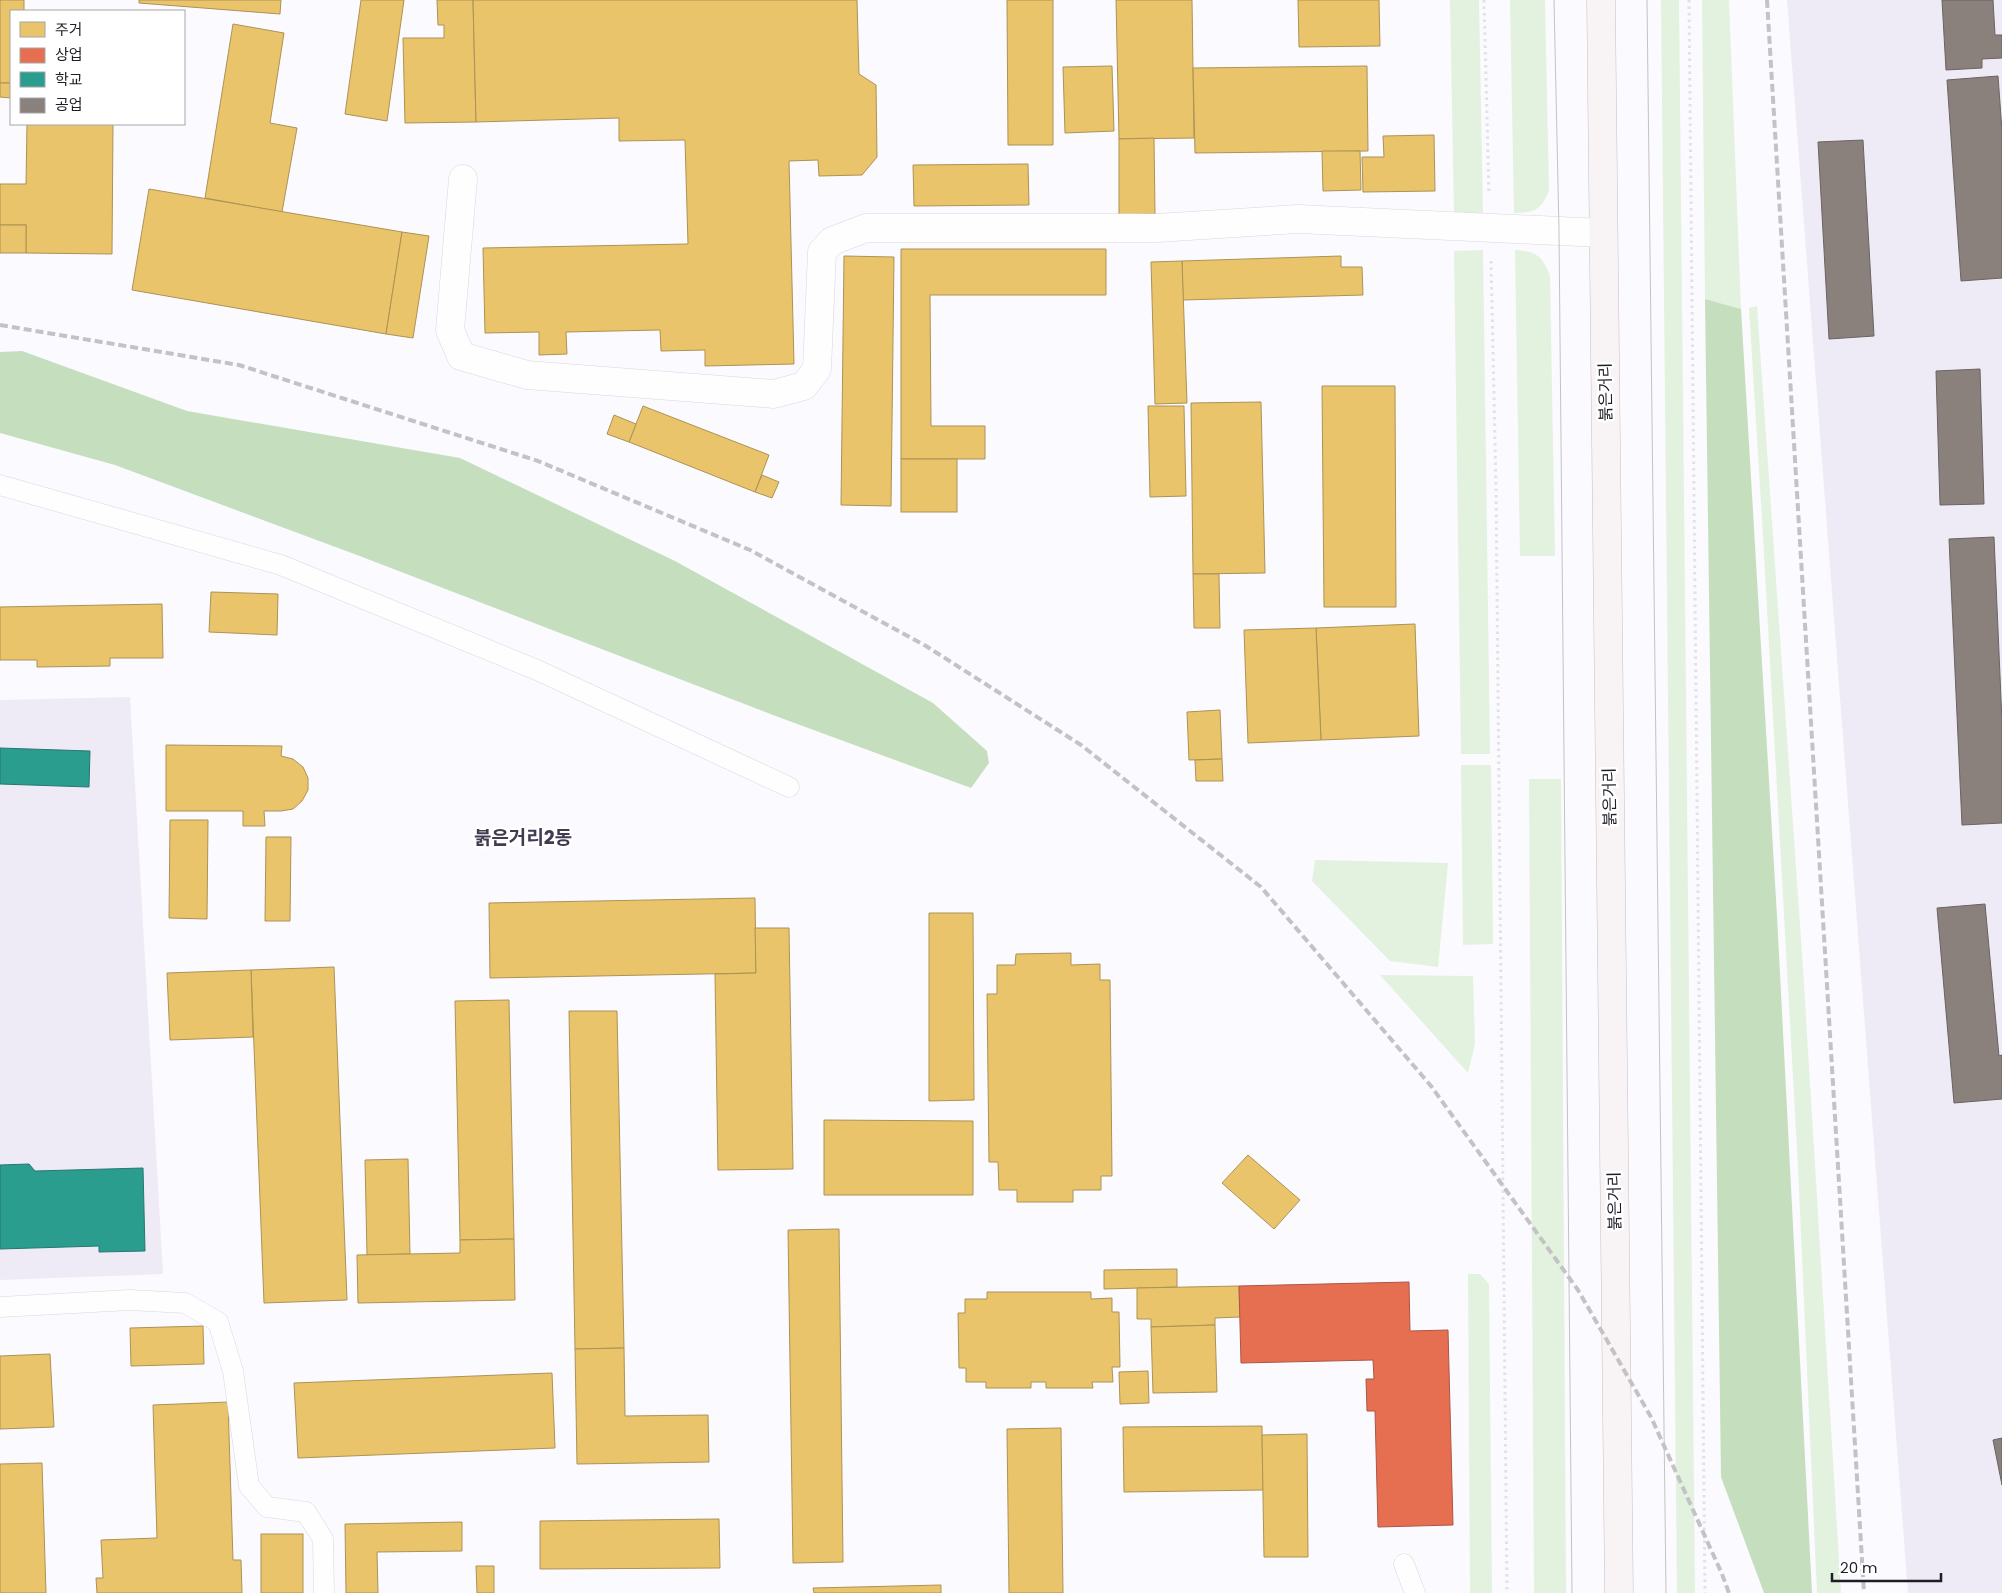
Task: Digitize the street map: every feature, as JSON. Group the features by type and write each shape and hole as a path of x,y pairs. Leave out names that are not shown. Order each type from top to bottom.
{"main road":[{"name":"붉은거리","path":"1601,0 1619,1593"}],"street":[{"path":"463,179 450,330 461,356 527,374 774,394 804,386 817,369 822,252 832,241 866,228 1157,228 1298,219 1603,232"}],"lane":[{"path":"0,485 281,565 537,670 789,787"},
{"path":"0,1307 130,1300 185,1303 218,1322 234,1371 249,1486 267,1507 306,1512 323,1539 324,1593"},
{"path":"1404,1564 1415,1593"}],"path":[{"path":"1484,0 1496,488 1507,1593"},
{"path":"1689,0 1705,1593"}],"shaded area":[{"path":"1787,0 2002,0 2002,1593 1908,1593"},
{"path":"130,697 163,1274 0,1280 0,700"}],"green space":[{"path":"1450,0 1479,0 1483,214 1454,214"},
{"path":"1510,0 1545,0 1549,190 1540,206 1532,211 1521,213 1514,213"},
{"path":"1661,0 1679,0 1695,1593 1677,1593"},
{"path":"1702,0 1729,0 1741,309 1705,299"},
{"path":"1483,250 1490,754 1461,754 1454,251"},
{"path":"1515,250 1529,252 1538,256 1544,263 1550,276 1555,556 1520,556"},
{"path":"1705,299 1741,309 1777,916 1812,1593 1764,1593 1721,1477"},
{"path":"1757,306 1803,968 1841,1593 1817,1593 1798,1167 1749,308"},
{"path":"22,351 187,411 460,458 675,561 933,703 987,751 989,763 971,788 781,718 357,555 115,465 0,433 0,352"},
{"path":"1461,765 1491,765 1493,944 1463,945"},
{"path":"1529,779 1561,779 1566,1593 1534,1593"},
{"path":"1315,860 1448,863 1438,967 1390,961 1312,881"},
{"path":"1380,975 1473,976 1475,1044 1468,1073"},
{"path":"1468,1274 1480,1274 1489,1284 1492,1593 1470,1593"}],"building: 주거":[{"path":"0,0 24,0 24,10 10,10 10,83 0,83"},
{"path":"139,0 281,0 280,14 139,3"},
{"path":"361,0 404,0 387,121 345,114"},
{"path":"437,0 473,0 476,122 405,123 403,38 444,38 444,25 438,25"},
{"path":"473,0 857,0 859,74 876,85 877,157 862,175 819,176 818,160 789,161 794,364 705,366 705,350 661,351 660,330 566,332 567,354 539,355 539,332 485,333 483,248 688,244 685,140 619,141 619,118 476,122"},
{"path":"1007,0 1053,0 1053,145 1008,145"},
{"path":"1116,0 1192,0 1194,138 1119,139"},
{"path":"1298,0 1379,0 1380,46 1299,47"},
{"path":"233,24 284,33 270,123 297,128 282,212 205,198"},
{"path":"1112,66 1114,131 1065,133 1063,67"},
{"path":"1367,66 1368,151 1195,153 1193,68"},
{"path":"0,83 10,83 10,98 0,97"},
{"path":"27,125 113,125 112,254 26,253 26,225 0,225 0,184 26,184"},
{"path":"1434,135 1435,191 1363,192 1362,157 1384,157 1383,136"},
{"path":"1154,138 1155,214 1119,215 1119,139"},
{"path":"1322,151 1360,151 1361,190 1323,191"},
{"path":"1028,164 1029,205 914,206 913,165"},
{"path":"149,189 402,232 386,334 132,290"},
{"path":"0,225 26,225 26,253 0,253"},
{"path":"402,232 429,236 413,338 386,334"},
{"path":"901,249 1106,249 1106,295 930,295 931,426 985,426 985,459 901,459"},
{"path":"844,256 894,257 891,506 841,505"},
{"path":"1341,256 1341,267 1362,267 1363,295 1183,300 1182,261"},
{"path":"1182,261 1187,403 1155,404 1151,262"},
{"path":"1322,386 1395,386 1396,607 1324,607"},
{"path":"1261,402 1265,573 1193,574 1191,403"},
{"path":"643,406 769,455 755,492 629,442"},
{"path":"1148,406 1184,406 1186,496 1150,497"},
{"path":"614,415 636,424 629,442 607,434"},
{"path":"901,459 957,459 957,512 901,512"},
{"path":"762,475 779,482 772,498 755,492"},
{"path":"1193,574 1219,574 1220,628 1194,628"},
{"path":"211,592 278,594 277,635 209,632"},
{"path":"162,604 163,658 110,658 110,666 37,667 37,660 0,660 0,607"},
{"path":"1415,624 1419,736 1321,740 1316,628"},
{"path":"1316,628 1321,740 1248,743 1244,630"},
{"path":"1220,710 1222,759 1189,760 1187,712"},
{"path":"166,745 282,746 281,756 293,759 303,767 308,778 308,790 302,801 293,809 264,811 265,826 243,826 243,811 166,811"},
{"path":"1222,759 1223,781 1196,781 1195,760"},
{"path":"170,820 208,820 207,919 169,918"},
{"path":"266,837 291,837 290,921 265,921"},
{"path":"755,898 756,973 490,978 489,903"},
{"path":"929,913 973,913 974,1100 929,1101"},
{"path":"755,928 789,928 793,1169 718,1170 715,974 756,973"},
{"path":"1071,953 1071,965 1100,964 1100,980 1110,980 1112,1176 1101,1176 1101,1190 1073,1190 1073,1202 1017,1202 1017,1190 999,1190 998,1162 989,1162 987,994 997,994 997,965 1015,965 1016,954"},
{"path":"334,967 347,1300 264,1303 251,970"},
{"path":"251,970 253,1037 170,1040 167,973"},
{"path":"509,1000 514,1239 460,1240 455,1001"},
{"path":"569,1011 617,1011 624,1348 575,1349"},
{"path":"824,1120 973,1121 973,1195 824,1195"},
{"path":"1248,1155 1300,1200 1274,1229 1222,1183"},
{"path":"408,1159 410,1254 367,1255 365,1160"},
{"path":"839,1229 843,1562 793,1563 788,1230"},
{"path":"514,1239 515,1300 358,1303 357,1255 460,1253 460,1240"},
{"path":"1177,1269 1177,1287 1104,1289 1104,1270"},
{"path":"1239,1286 1240,1317 1215,1318 1215,1325 1151,1327 1151,1319 1137,1319 1137,1288"},
{"path":"987,1292 1091,1292 1091,1299 1112,1298 1112,1312 1119,1312 1120,1367 1112,1367 1113,1382 1092,1382 1093,1388 1046,1388 1046,1382 1031,1382 1031,1388 986,1388 986,1382 966,1382 966,1368 959,1368 958,1313 965,1313 965,1299 987,1299"},
{"path":"1215,1325 1217,1392 1153,1393 1151,1327"},
{"path":"203,1326 204,1364 131,1366 130,1328"},
{"path":"624,1348 625,1416 708,1415 709,1462 577,1464 575,1349"},
{"path":"50,1354 54,1427 0,1429 0,1356"},
{"path":"1148,1371 1149,1403 1120,1404 1119,1372"},
{"path":"552,1373 555,1448 298,1458 294,1383"},
{"path":"228,1402 233,1560 241,1560 242,1593 97,1593 96,1578 103,1578 101,1540 157,1538 153,1405"},
{"path":"1262,1426 1263,1490 1124,1492 1123,1427"},
{"path":"1061,1428 1063,1593 1009,1593 1007,1429"},
{"path":"1307,1434 1308,1557 1264,1557 1262,1435"},
{"path":"42,1463 46,1593 0,1593 0,1464"},
{"path":"719,1519 720,1568 540,1569 540,1521"},
{"path":"462,1522 462,1551 377,1552 378,1593 346,1593 345,1524"},
{"path":"261,1534 303,1534 303,1593 261,1593"},
{"path":"476,1566 494,1566 494,1593 477,1593"},
{"path":"941,1585 941,1593 814,1593 813,1588"}],"building: 상업":[{"path":"1409,1282 1410,1331 1448,1330 1453,1525 1378,1527 1375,1411 1367,1411 1366,1379 1374,1379 1373,1360 1241,1363 1239,1286"}],"building: 학교":[{"path":"0,748 90,751 89,787 0,784"},
{"path":"29,1164 35,1171 143,1168 145,1251 99,1252 99,1246 0,1249 0,1165"}],"building: 공업":[{"path":"1942,0 1993,0 1995,35 2002,35 2002,58 1982,59 1982,68 1946,70"},
{"path":"1998,76 2002,131 2002,278 1961,281 1947,80"},
{"path":"1863,140 1874,336 1829,339 1818,142"},
{"path":"1980,369 1984,504 1940,505 1936,371"},
{"path":"1994,537 2002,722 2002,823 1962,825 1949,539"},
{"path":"1985,904 1999,1056 2002,1055 2002,1099 1954,1103 1937,908"},
{"path":"2002,1438 2002,1485 1993,1440"}],"tram line":[{"path":"1554,0 1559,231 1572,1593"},
{"path":"1647,0 1666,1593"}],"railway":[{"path":"1767,0 1864,1593"},
{"path":"0,325 239,365 538,461 750,550 926,646 1081,745 1261,887 1431,1086 1578,1290 1651,1417 1729,1593"}],"district":[{"name":"붉은거리2동","path":"523,837"}]}
